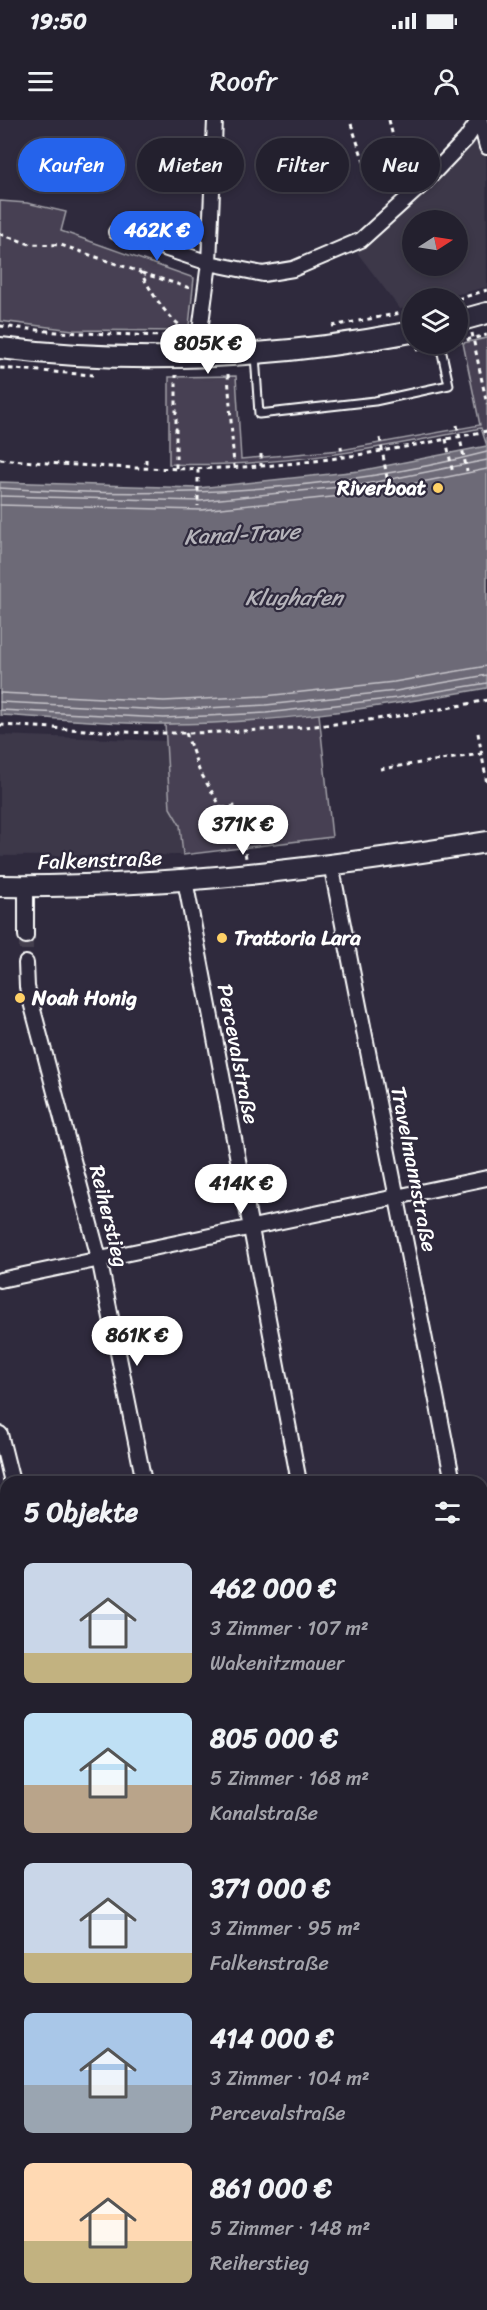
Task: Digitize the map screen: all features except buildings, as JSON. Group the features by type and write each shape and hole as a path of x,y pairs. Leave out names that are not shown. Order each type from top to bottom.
{"main road":[{"path":"468,318 487,313"},
{"path":"0,348 113,357 200,357 255,355 402,334"},
{"name":"Falkenstraße","path":"0,886 102,886 185,880 331,864 487,842"}],"street":[{"path":"200,357 200,331 209,263 215,120"},
{"path":"116,232 209,263 263,274 293,269 361,240 423,184 466,140 480,120"},
{"path":"480,120 487,147"},
{"name":"Travelmannstraße","path":"331,864 452,1476"},
{"name":"Percevalstraße","path":"185,880 249,1229 298,1476"},
{"path":"26,887 26,936"},
{"name":"Reiherstieg","path":"26,963 27,987 99,1258 143,1476"},
{"path":"0,1280 487,1178"},
{"path":"0,1434 10,1476"}],"lane":[{"path":"255,355 259,414 375,400 449,385 442,354"}],"path":[{"path":"389,120 394,138"},
{"path":"351,123 361,153"},
{"path":"0,234 30,244 61,245 206,293"},
{"path":"140,272 167,316 185,330 200,331"},
{"path":"468,296 487,290"},
{"path":"468,340 487,335"},
{"path":"474,338 487,405"},
{"path":"228,374 234,467"},
{"path":"176,375 176,468"},
{"path":"457,425 467,471"},
{"path":"0,459 176,468 261,466 382,451 487,431"},
{"path":"380,438 389,489"},
{"path":"446,439 453,474"},
{"path":"341,446 342,457"},
{"path":"261,454 261,466"},
{"path":"68,457 68,464"},
{"path":"146,459 146,467"},
{"path":"198,468 198,506"},
{"path":"0,725 186,733 324,727 426,713 487,700"},
{"path":"186,733 199,770 244,846 246,858"},
{"path":"478,733 487,784"},
{"path":"381,769 482,754"},
{"path":"222,808 236,806"},
{"path":"236,859 257,857"}],"shaded area":[{"path":"486,121 487,287 468,292 468,288 402,288 402,309 349,242 406,192 440,192 440,162"},
{"path":"0,201 27,203 66,212 61,231 194,278 189,326 184,331 73,330 0,321"},
{"path":"487,338 487,446 481,428 365,450 287,460 169,464 169,377 236,376 241,459 341,450 480,425 465,354 468,354 468,342"},
{"path":"319,714 332,837 183,855 180,825 170,808 165,724"},
{"path":"0,735 166,741 170,808 180,825 183,855 0,856"}],"water":[{"name":"Klughafen","path":"487,446 487,688 367,708 246,721 144,724 0,715 0,482 198,488 359,471"}],"tunnel":[{"path":"26,936 26,963"}],"place":[{"name":"Riverboat","path":"438,488"},
{"name":"Trattoria Lara","path":"222,938"},
{"name":"Noah Honig","path":"20,998"}],"water label":[{"name":"Kanal-Trave","path":"242,534"}]}
